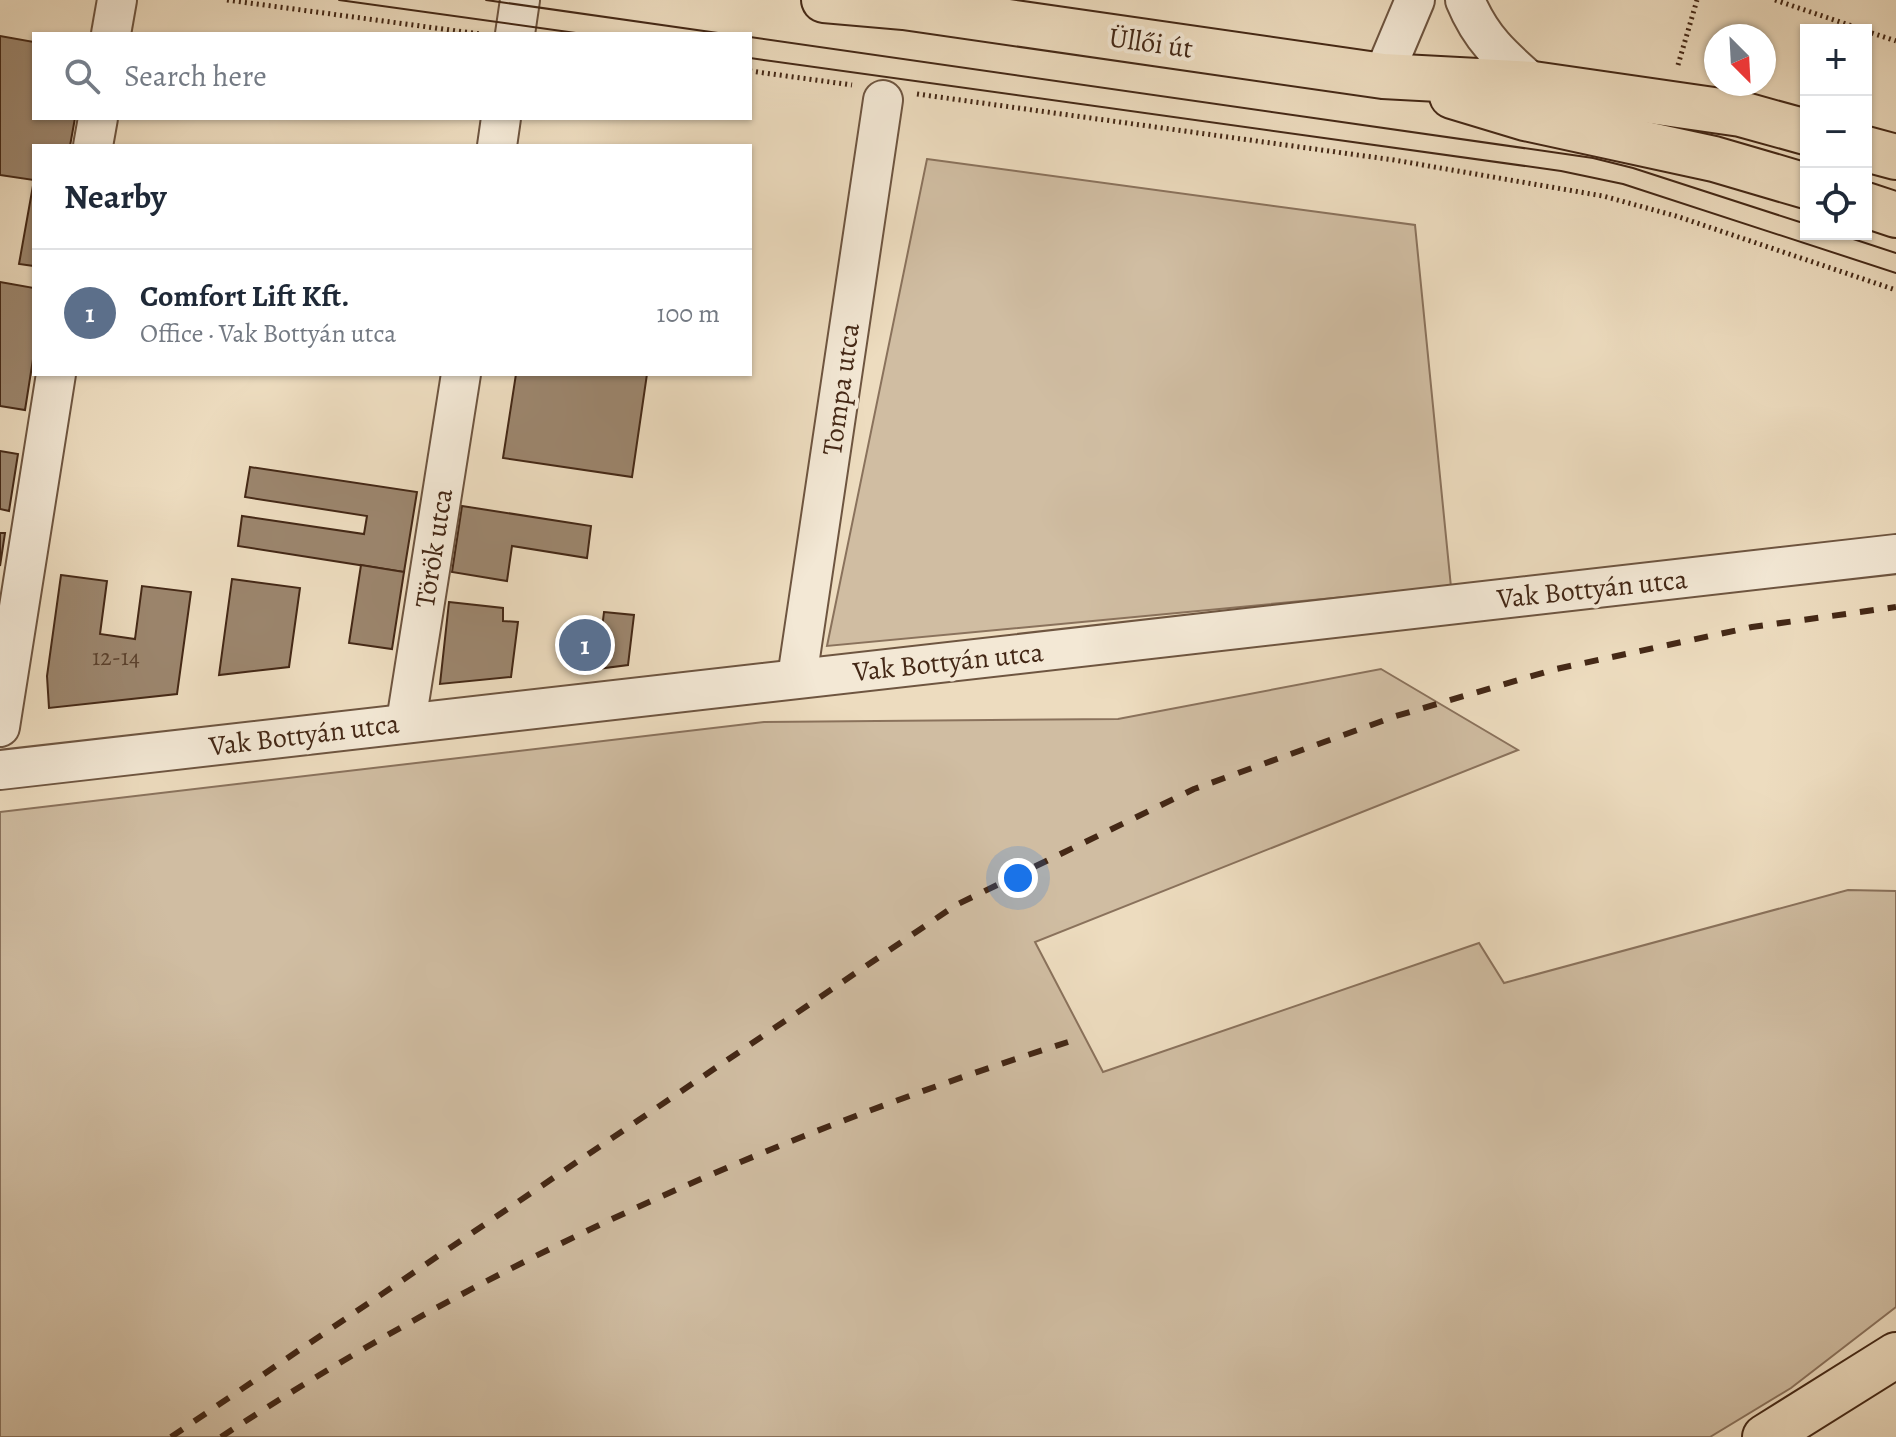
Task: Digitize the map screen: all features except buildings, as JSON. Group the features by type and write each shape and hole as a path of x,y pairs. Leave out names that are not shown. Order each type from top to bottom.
{"main road":[{"name":"Üllői út","path":"824,0 904,7 1383,76 1533,84 1741,114 1800,130"},
{"name":"Üllői út","path":"1383,76 1525,118 1714,159 1800,184"},
{"path":"1872,151 1896,157"},
{"path":"1872,207 1896,215"},
{"path":"1765,1437 1896,1355"}],"street":[{"path":"111,32 117,0"},
{"path":"515,32 520,0"},
{"path":"1383,76 1415,0"},
{"path":"1465,0 1475,24 1496,53 1533,84"},
{"name":"Tompa utca","path":"797,678 884,93"},
{"path":"93,144 98,120"},
{"path":"497,144 501,120"},
{"path":"0,727 56,376"},
{"name":"Török utca","path":"406,722 461,376"},
{"name":"Vak Bottyán utca","path":"0,770 1896,554"}],"path":[{"path":"227,0 467,32"},
{"path":"1678,66 1697,0"},
{"path":"1775,0 1847,24"},
{"path":"1872,32 1896,41"},
{"path":"752,71 884,93 1394,160 1603,196 1676,216 1896,290"}],"shaded area":[{"path":"927,159 1415,225 1451,587 827,646"},
{"path":"1381,669 1518,750 1035,942 1103,1072 1479,943 1504,983 1848,890 1896,891 1896,1307 1791,1388 1710,1437 0,1437 0,812 764,722 1118,719"}],"tram line":[{"path":"339,0 569,32"},
{"path":"486,0 711,32"},
{"path":"752,37 1593,158 1800,222"},
{"path":"752,58 1561,171 1623,184 1896,273"},
{"path":"1856,240 1896,253"}],"railway":[{"path":"171,1437 956,905 1194,789 1396,716 1556,669 1752,627 1896,607"},
{"path":"221,1437 422,1316 631,1210 846,1119 1068,1042"}],"place":[{"name":"Comfort Lift Kft.","path":"585,645"}]}
